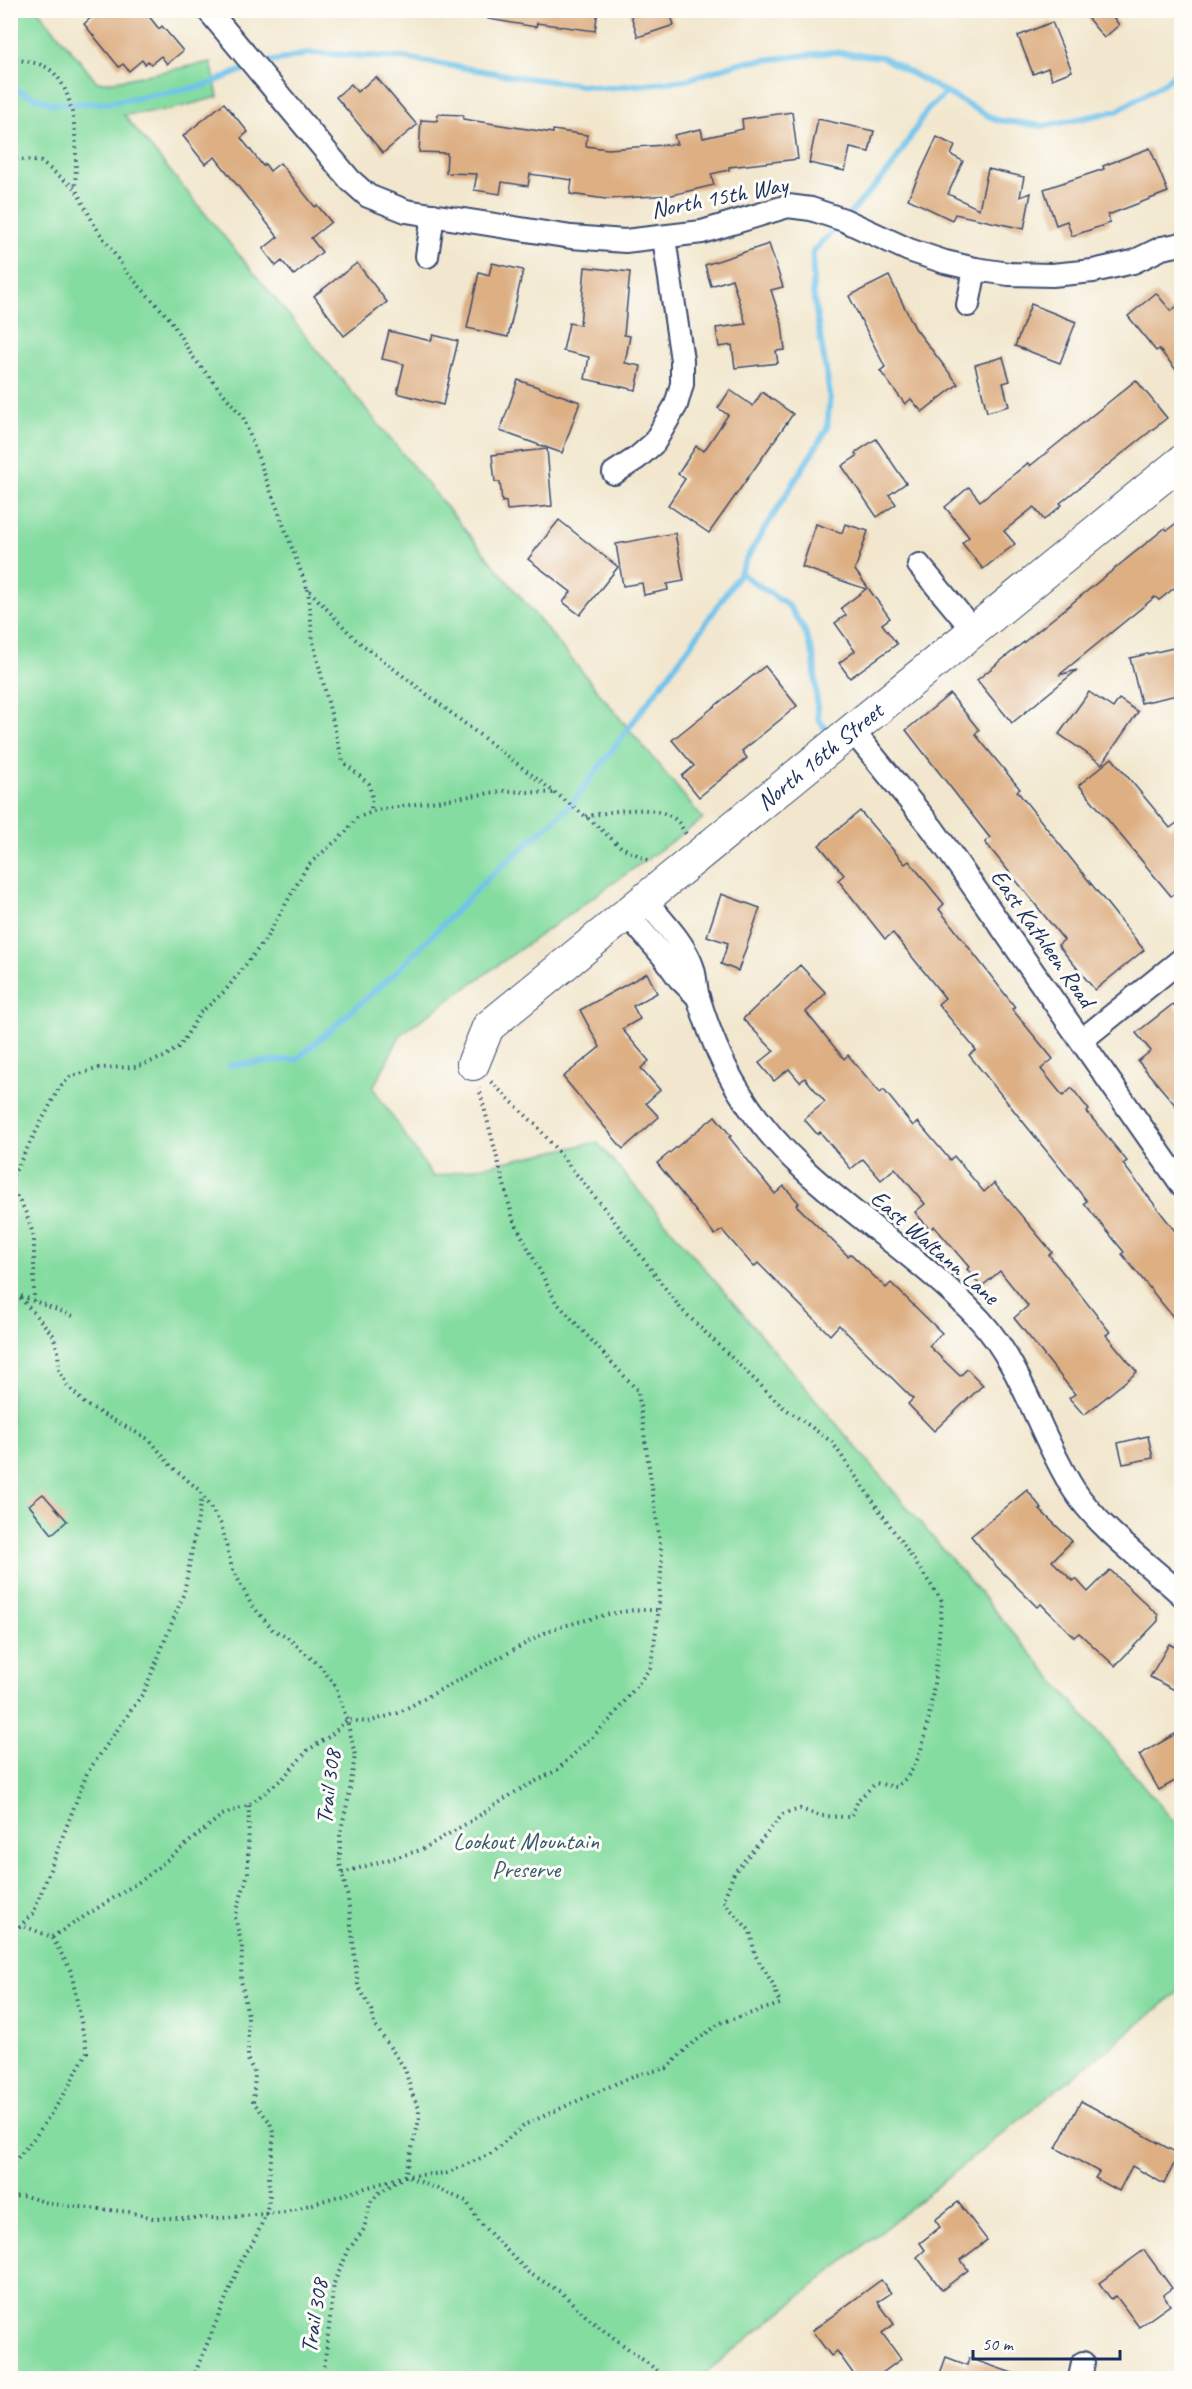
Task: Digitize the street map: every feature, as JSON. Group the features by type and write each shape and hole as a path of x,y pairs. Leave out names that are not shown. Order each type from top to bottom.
{"street":[{"name":"North 15th Way","path":"208,10 350,180 368,196 406,211 571,237 625,241 702,232 788,206 811,208 909,250 975,270 1052,275 1093,271 1133,262 1162,248 1182,244"},
{"path":"427,256 433,215"},
{"path":"614,473 654,443 676,405 682,384 682,360 664,238"},
{"path":"968,305 975,270"},
{"name":"North 16th Street","path":"472,1064 488,1027 650,910 698,855 1182,461"},
{"path":"919,565 973,630"},
{"name":"East Kathleen Road","path":"852,730 932,828 1182,1185"},
{"name":"East Waltann Lane","path":"650,910 680,963 692,967 698,997 731,1077 766,1128 792,1159 955,1295 981,1321 1004,1350 1057,1461 1075,1491 1108,1528 1182,1595"},
{"path":"1082,1040 1182,959"}],"path":[{"path":"10,58 45,65 59,77 68,92 73,131 75,188"},
{"path":"10,158 41,162 75,188 95,226 128,274 170,319 192,356 243,417 308,588 313,642 343,762 369,784 372,798 371,812"},
{"path":"308,588 355,639 586,817 621,847 657,865 650,910"},
{"path":"10,1181 59,1088 70,1077 99,1068 136,1067 164,1057 180,1046 200,1013 225,991 266,940 308,866 345,833 357,818 371,812 415,803 504,791 554,793"},
{"path":"586,817 631,809 664,812 678,821 698,855"},
{"path":"342,1873 421,1850 517,1791 557,1770 611,1719 651,1667 662,1557 638,1391 556,1302 513,1219 472,1064"},
{"path":"10,2197 25,2196 51,2204 129,2212 153,2218 222,2218 286,2212 405,2176 447,2173 490,2154 526,2124 633,2076 667,2067 688,2047 720,2024 780,2004 773,1984 755,1955 750,1931 723,1900 734,1873 783,1814 800,1809 821,1816 850,1817 859,1799 876,1783 896,1787 910,1773 924,1740 942,1601 832,1442 783,1407 681,1309 613,1219 537,1126 472,1064"},
{"path":"10,1186 25,1210 34,1237 34,1301"},
{"path":"10,1293 76,1317"},
{"name":"Trail 308","path":"18,1295 53,1335 58,1351 59,1370 67,1384 87,1405 150,1440 171,1466 203,1495 221,1524 232,1568 251,1604 273,1630 286,1636 321,1666 335,1685 347,1720 355,1755 349,1796 340,1833 340,1864 348,1898 358,1986 372,2010 374,2024 405,2069 412,2094 419,2108 419,2120 405,2176 379,2193 370,2203 364,2229 349,2249 334,2283 323,2379"},
{"path":"10,1935 33,1914 87,1773 144,1692 184,1593 203,1495"},
{"path":"52,1937 145,1878 222,1815 249,1805 282,1779 308,1750 330,1736 347,1720 368,1722 398,1713 552,1629 609,1614 634,1610 658,1610"},
{"path":"193,2379 245,2252 252,2244 266,2214 270,2196 269,2177 274,2135 270,2122 253,2102 255,2074 248,2060 248,2016 241,1980 242,1946 235,1917 248,1873 249,1805"},
{"path":"10,2167 35,2137 65,2092 87,2052 71,1971 52,1937 21,1925"},
{"path":"405,2176 466,2201 481,2224 510,2251 528,2272 562,2293 590,2320 667,2379"}],"green space":[{"name":"Lookout Mountain Preserve","path":"38,10 97,82 111,82 211,62 218,97 169,110 124,115 703,819 401,1034 373,1088 433,1177 597,1142 1181,1830 1182,1989 699,2378 11,2378 10,11"}],"building":[{"path":"99,10 144,10 159,29 162,26 183,51 167,64 161,56 151,64 148,61 145,64 142,60 129,71 123,64 119,67 84,24"},
{"path":"489,10 598,10 595,31 537,23 536,27 488,19"},
{"path":"629,10 669,10 674,25 638,37"},
{"path":"1081,10 1108,10 1119,25 1104,38"},
{"path":"1052,22 1072,71 1052,79 1048,68 1033,74 1018,36"},
{"path":"376,77 417,125 383,153 336,97 351,84 357,92"},
{"path":"224,103 248,132 241,138 263,166 265,164 270,171 280,163 315,207 317,205 331,222 311,238 322,252 294,275 282,261 276,266 263,249 278,237 215,157 205,164 183,136"},
{"path":"792,112 798,159 729,167 729,170 711,174 714,185 672,195 606,199 570,194 572,180 530,174 528,186 502,182 500,194 474,190 477,174 446,173 447,153 419,152 421,120 437,121 438,114 463,115 463,119 553,133 553,130 587,135 586,146 608,149 677,144 674,135 701,129 703,138 743,129 742,119"},
{"path":"818,119 874,131 869,152 850,148 845,171 809,163"},
{"path":"937,137 955,146 951,155 963,161 948,194 979,209 988,169 1024,177 1020,197 1031,193 1024,229 955,214 952,220 908,199"},
{"path":"1150,148 1168,192 1108,215 1110,223 1072,236 1067,221 1056,225 1044,189 1104,169 1103,166"},
{"path":"769,244 783,287 771,290 782,324 785,350 776,351 778,363 735,368 732,345 719,347 716,328 746,324 732,279 711,286 705,265"},
{"path":"357,263 387,302 344,336 314,296"},
{"path":"492,263 523,270 508,337 467,328 479,272 489,275"},
{"path":"585,267 630,272 624,335 630,336 625,363 641,366 636,390 585,379 589,357 563,351 569,323 580,325"},
{"path":"889,276 915,328 958,384 922,412 911,399 905,404 880,371 885,367 849,296"},
{"path":"1156,293 1171,311 1182,302 1182,377 1159,349 1156,351 1128,316"},
{"path":"1031,304 1076,322 1060,363 1015,346"},
{"path":"389,331 431,341 433,335 458,341 443,405 397,393 404,364 382,359"},
{"path":"1003,357 1010,381 1003,383 1009,406 987,412 975,365"},
{"path":"518,380 580,402 562,453 500,431"},
{"path":"1136,380 1167,418 1060,503 1062,505 1044,520 1034,507 1004,531 1015,544 983,569 962,543 969,537 945,507 969,487 980,501 1028,463 1030,466"},
{"path":"730,390 753,406 762,392 793,414 709,533 668,505 685,479 678,474 696,446 704,451 728,415 718,408"},
{"path":"876,439 906,483 889,495 896,504 877,517 842,466 857,456 855,453"},
{"path":"547,449 552,506 507,510 506,501 502,502 500,482 495,482 492,455"},
{"path":"1182,519 1182,582 1159,600 1155,597 1059,675 1077,670 1012,723 977,680 1165,528 1167,530"},
{"path":"559,520 618,567 580,615 563,602 571,592 528,559"},
{"path":"816,524 842,533 845,524 868,531 855,570 890,618 882,624 897,644 850,678 839,663 855,651 835,623 846,615 841,608 866,589 802,567"},
{"path":"675,533 684,581 667,584 668,590 644,595 642,583 623,586 616,544"},
{"path":"1182,646 1182,694 1141,703 1130,658"},
{"path":"765,666 797,706 742,751 747,758 699,797 682,776 694,766 672,740"},
{"path":"1089,692 1113,708 1119,699 1138,712 1102,764 1059,734"},
{"path":"950,694 979,730 975,734 1020,789 1017,791 1144,950 1095,990 1058,945 1064,940 985,842 990,838 906,730"},
{"path":"1112,758 1170,828 1182,819 1182,888 1171,896 1079,785"},
{"path":"860,811 905,864 909,861 944,904 939,909 1015,1007 1012,1009 1053,1059 1041,1069 1063,1096 1072,1088 1089,1110 1087,1112 1127,1161 1123,1164 1182,1240 1182,1328 1122,1254 1124,1252 1084,1203 1087,1201 969,1055 976,1050 938,1004 945,998 893,933 885,939 838,880 844,875 819,845"},
{"path":"721,894 760,908 738,971 721,964 728,943 707,936"},
{"path":"800,965 826,993 806,1012 844,1059 848,1055 880,1093 884,1090 913,1126 918,1122 950,1160 954,1156 984,1192 994,1183 1052,1252 1049,1255 1110,1332 1106,1335 1137,1372 1084,1415 1069,1398 1075,1394 1014,1318 1028,1306 1000,1271 981,1287 967,1269 969,1267 934,1226 930,1230 915,1212 925,1204 895,1168 881,1180 863,1159 851,1169 820,1132 817,1134 804,1119 825,1102 805,1078 800,1082 789,1069 774,1081 759,1063 774,1051 743,1019"},
{"path":"647,973 657,993 633,1006 640,1019 622,1029 649,1061 641,1068 660,1090 646,1103 659,1117 623,1149 563,1077 600,1047 580,1010"},
{"path":"1173,1004 1182,1015 1182,1113 1138,1061 1151,1051 1136,1033"},
{"path":"715,1116 775,1194 784,1186 799,1203 796,1205 848,1256 851,1254 886,1288 891,1283 942,1333 929,1346 960,1376 967,1369 983,1385 934,1431 908,1404 913,1399 839,1325 830,1335 758,1263 754,1267 722,1230 715,1235 657,1163"},
{"path":"1148,1436 1153,1458 1123,1464 1118,1443"},
{"path":"1027,1490 1042,1509 1040,1510 1072,1541 1052,1561 1073,1581 1076,1579 1088,1592 1110,1570 1158,1615 1158,1621 1115,1666 1079,1633 1074,1637 1041,1604 1037,1607 995,1565 971,1536"},
{"path":"43,1494 67,1521 52,1534 29,1505"},
{"path":"1169,1644 1182,1651 1182,1694 1150,1677"},
{"path":"1182,1730 1182,1777 1159,1790 1139,1755"},
{"path":"1081,2101 1179,2154 1164,2184 1132,2166 1119,2191 1095,2178 1099,2172 1056,2148"},
{"path":"958,2202 987,2240 961,2260 968,2270 942,2290 917,2257 925,2250 920,2243 940,2227 935,2220"},
{"path":"1144,2250 1172,2288 1163,2295 1170,2305 1139,2327 1116,2296 1111,2299 1099,2283"},
{"path":"881,2280 891,2293 878,2302 894,2324 882,2333 901,2359 874,2379 857,2379 837,2351 831,2356 812,2331"},
{"path":"946,2357 967,2365 969,2358 1021,2376 1021,2379 938,2379"}],"waterway":[{"path":"260,64 311,53 404,58 519,77 605,88 686,80 739,63 832,52 882,57 996,120 1045,126 1117,111 1167,81 1182,66"},
{"path":"10,87 52,104 106,103 204,86 250,67"},
{"path":"847,217 892,167 927,110 946,93"},
{"path":"230,1065 297,1059 396,972 485,881 570,806 690,646 740,573 748,556 827,429 830,395 813,293 813,251 839,225"},
{"path":"740,573 788,605 804,629 814,658 818,719 831,735"}]}
